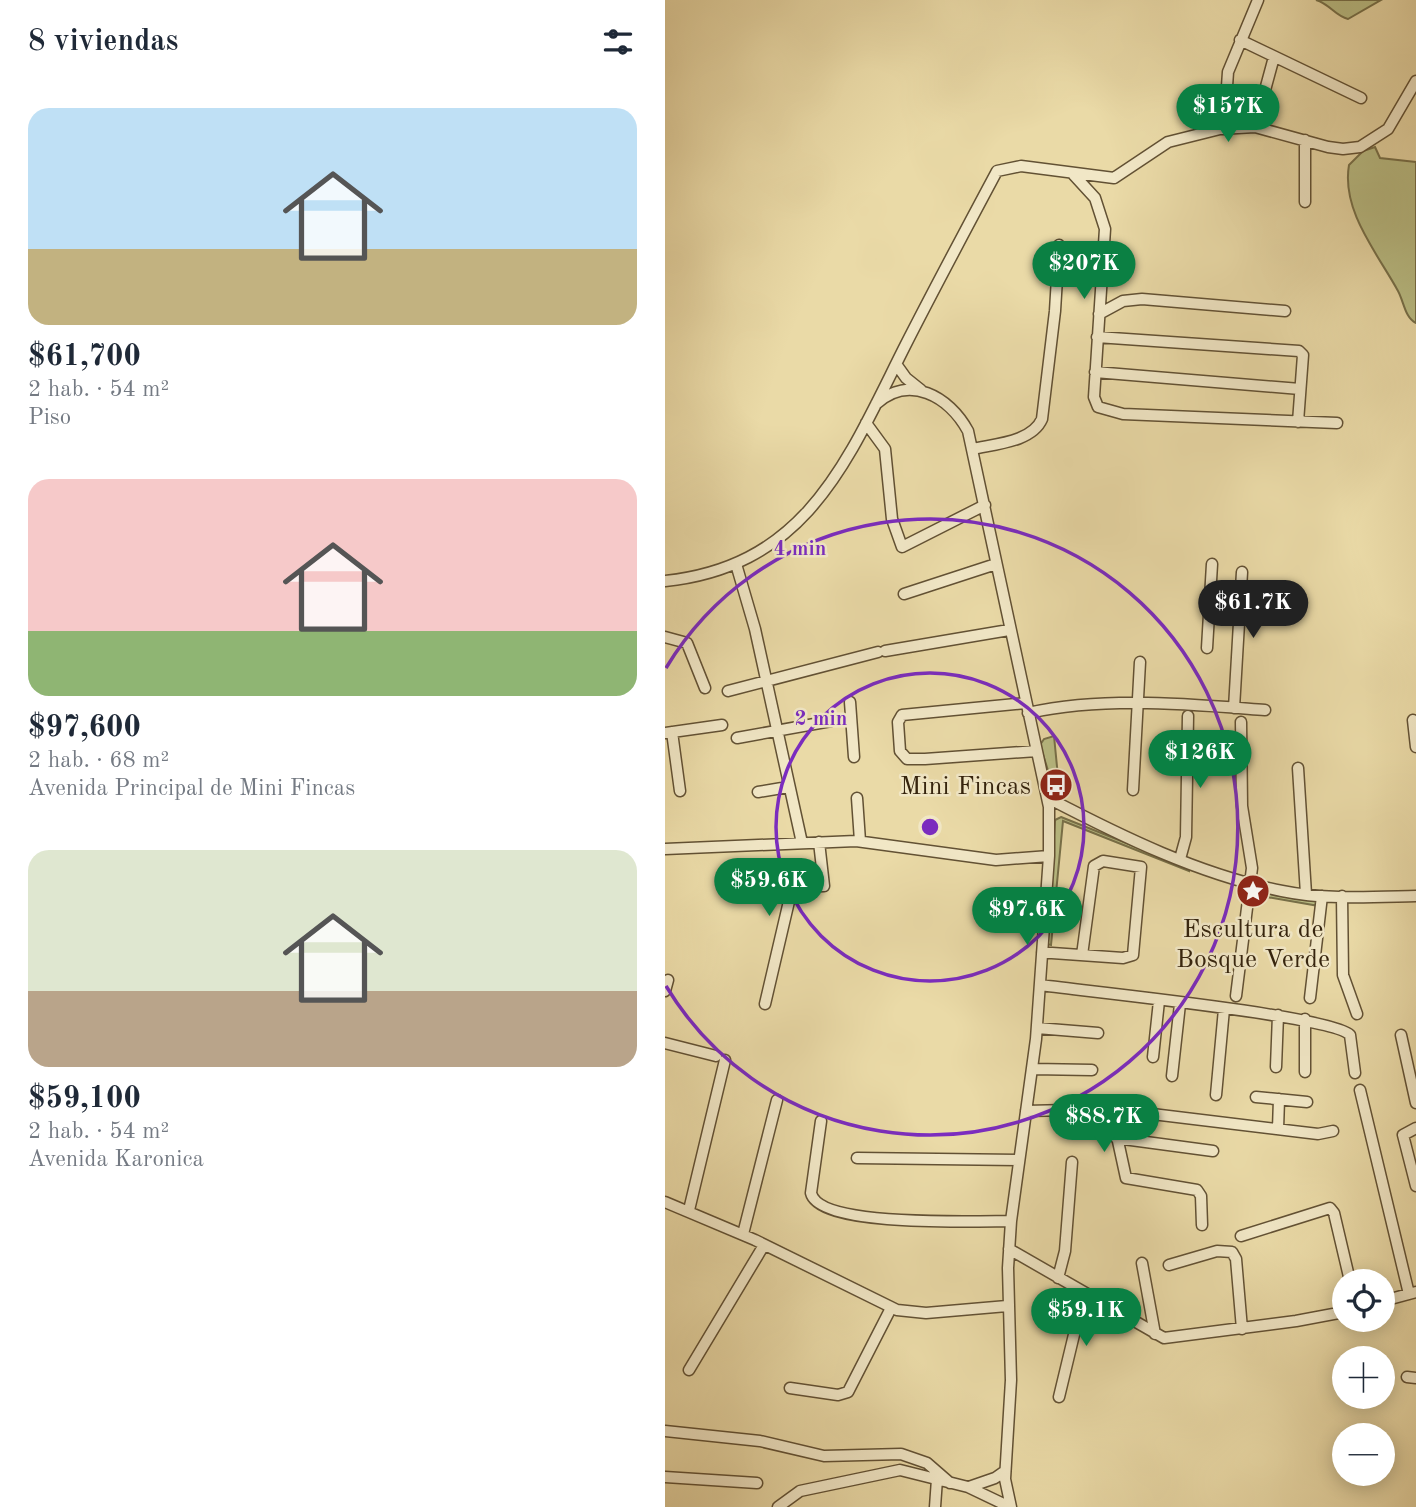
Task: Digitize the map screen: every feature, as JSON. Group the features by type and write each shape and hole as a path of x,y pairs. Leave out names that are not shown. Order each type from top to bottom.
{"street":[{"path":"1224,129 1228,72 1258,0"},
{"path":"1240,40 1361,98"},
{"path":"1255,127 1274,57"},
{"path":"665,581 712,573 736,564 773,544 817,505 836,479 997,171 1021,166 1114,178 1168,142 1224,129 1255,127 1343,149 1360,147 1388,129 1416,81"},
{"path":"1305,141 1305,201"},
{"path":"1073,173 1090,191 1104,218 1095,405 1112,413 1336,423"},
{"path":"973,449 1024,436 1036,429 1042,419 1055,311 1059,244"},
{"path":"1099,314 1123,301 1142,299 1285,312"},
{"path":"1097,337 1299,351 1303,355 1298,422"},
{"path":"896,363 906,378 943,401 959,417 973,449 1009,630 1048,798 1049,856 1037,1028 1009,1249 1007,1306 1011,1380 1005,1488 1011,1507"},
{"path":"1095,372 1300,389"},
{"path":"876,404 893,392 922,390"},
{"path":"866,423 877,435 887,457 889,501 902,547 985,505"},
{"path":"736,564 767,682 788,788 800,823 802,843"},
{"path":"904,594 996,564"},
{"path":"1207,648 1212,564"},
{"path":"1234,708 1242,572"},
{"path":"1209,615 1239,616"},
{"path":"728,691 881,652 1009,630"},
{"path":"665,637 683,640 691,648 705,688"},
{"path":"1133,790 1140,662"},
{"path":"850,702 854,757"},
{"path":"1037,751 989,757 907,759 900,751 898,722 902,715 1072,704 1136,703 1265,710"},
{"path":"1180,859 1186,837 1188,716"},
{"path":"1413,720 1416,747"},
{"path":"737,738 831,721"},
{"path":"1236,996 1252,861 1242,806 1241,722"},
{"path":"680,791 669,732 722,725"},
{"path":"1298,768 1306,894"},
{"path":"758,792 788,788"},
{"path":"857,798 860,841"},
{"path":"1048,798 1113,831 1180,859 1249,883 1322,896 1416,896"},
{"path":"665,849 860,841 996,860 1049,856"},
{"path":"765,1004 790,897 799,887 824,886 819,842"},
{"path":"1042,953 1123,958 1133,955 1143,873 1141,867 1103,860 1094,866 1082,955"},
{"path":"1310,998 1322,896"},
{"path":"1342,896 1341,965 1357,1014"},
{"path":"665,991 668,980"},
{"path":"1040,985 1305,1019 1347,1032 1351,1038 1355,1073"},
{"path":"1153,1056 1160,1001"},
{"path":"1172,1076 1180,1004"},
{"path":"1216,1095 1224,1009"},
{"path":"1276,1067 1278,1015"},
{"path":"1305,1019 1305,1072"},
{"path":"1037,1028 1098,1033"},
{"path":"1401,1035 1416,1102"},
{"path":"665,1043 721,1058 689,1210"},
{"path":"1033,1069 1092,1070"},
{"path":"1360,1090 1413,1293 1395,1298"},
{"path":"1256,1097 1307,1102"},
{"path":"1278,1129 1279,1099"},
{"path":"743,1234 777,1100"},
{"path":"1026,1111 1111,1109 1318,1134 1333,1131"},
{"path":"1111,1109 1126,1178 1197,1190 1201,1196 1202,1224"},
{"path":"821,1121 811,1193 818,1204 880,1219 1011,1221"},
{"path":"1416,1128 1403,1135 1416,1186"},
{"path":"1117,1138 1213,1151"},
{"path":"857,1158 1019,1160"},
{"path":"1058,1278 1065,1251 1072,1162"},
{"path":"665,1202 743,1234 891,1308 926,1314 1007,1306"},
{"path":"1241,1236 1330,1208 1347,1269"},
{"path":"689,1370 764,1245"},
{"path":"1009,1249 1155,1334 1176,1338 1332,1314"},
{"path":"1169,1265 1217,1251 1232,1252 1243,1329"},
{"path":"1142,1263 1155,1334"},
{"path":"1059,1397 1084,1293"},
{"path":"790,1388 838,1395 848,1392 891,1308"},
{"path":"665,1431 760,1441 824,1456 901,1454 927,1463 950,1483"},
{"path":"778,1507 800,1491 889,1471 968,1487 1011,1507"},
{"path":"968,1487 995,1478 1005,1471"},
{"path":"665,1477 757,1483"},
{"path":"935,1507 937,1479"}],"green space":[{"path":"1316,0 1381,0 1348,19"},
{"path":"1375,147 1380,158 1416,162 1416,323 1407,314 1398,291 1363,231 1350,199 1349,165 1363,151"},
{"path":"1054,736 1060,797 1056,796 1040,745 1044,739"},
{"path":"1061,817 1189,868 1189,871 1063,821 1051,945 1047,944 1055,820"},
{"path":"1250,887 1320,899 1319,906 1249,894"}],"place":[{"name":"Mini Fincas","path":"1056,785"},
{"name":"Escultura de Bosque Verde","path":"1253,891"}]}
